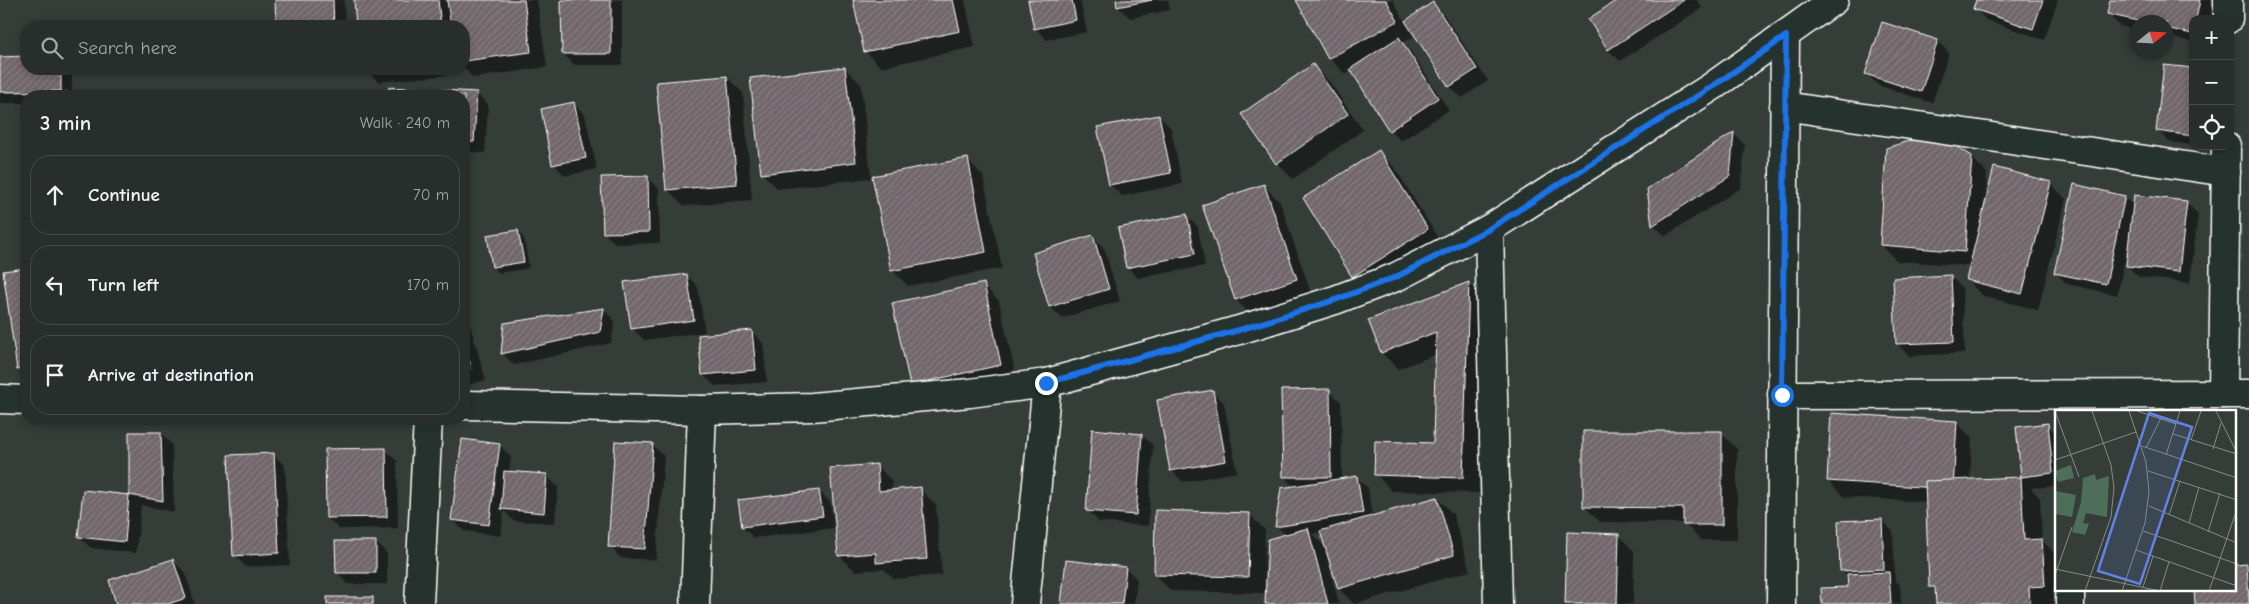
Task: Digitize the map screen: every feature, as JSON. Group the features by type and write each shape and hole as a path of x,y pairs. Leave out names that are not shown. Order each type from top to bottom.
{"street":[{"path":"470,405 702,410 812,407 970,393 1046,383 1239,330 1335,300 1396,277 1489,229 1713,86 1786,36 1834,0"},
{"path":"2228,0 2228,15"},
{"path":"1781,604 1786,36"},
{"path":"1782,395 2072,403 2236,394 2226,159 1784,106"},
{"path":"1489,229 1498,604"},
{"path":"1025,604 1046,383"},
{"path":"0,399 20,400"},
{"path":"695,604 702,410"},
{"path":"419,604 428,425"}],"building":[{"path":"275,0 333,0 334,20 276,20"},
{"path":"354,0 438,0 440,20 356,20"},
{"path":"447,0 524,0 531,52 470,60 470,20 450,20"},
{"path":"561,0 611,0 611,54 562,54"},
{"path":"853,0 953,0 960,31 864,52"},
{"path":"1028,0 1072,0 1076,20 1034,29"},
{"path":"1116,0 1152,0 1117,7"},
{"path":"1296,0 1386,0 1398,21 1328,59"},
{"path":"1617,0 1684,0 1608,50 1588,19"},
{"path":"1976,0 2043,0 2033,29 1973,9"},
{"path":"2110,0 2200,0 2197,15 2189,15 2189,33 2174,30 2174,15 2129,15 2129,19 2107,14"},
{"path":"1433,2 1477,69 1449,87 1405,21"},
{"path":"1882,22 1938,40 1921,92 1865,74"},
{"path":"1399,37 1438,98 1389,131 1350,69"},
{"path":"20,56 20,75 61,75 61,90 0,92 0,57"},
{"path":"1313,64 1348,114 1276,164 1241,114"},
{"path":"2164,65 2189,68 2189,135 2156,131"},
{"path":"845,67 856,162 761,174 750,78"},
{"path":"727,76 737,184 666,190 656,82"},
{"path":"389,87 442,90 389,90"},
{"path":"470,92 477,92 474,142 470,142"},
{"path":"574,102 586,158 552,165 541,109"},
{"path":"1159,115 1171,173 1109,185 1097,127"},
{"path":"1734,132 1730,176 1652,226 1647,189"},
{"path":"1934,133 1972,156 1965,252 1880,245 1886,148"},
{"path":"1379,150 1428,229 1352,277 1303,198"},
{"path":"968,158 986,252 891,271 872,176"},
{"path":"1994,167 2051,182 2022,294 1966,280"},
{"path":"648,176 649,232 603,233 601,177"},
{"path":"1264,184 1297,279 1235,300 1202,205"},
{"path":"2074,184 2125,196 2106,284 2054,273"},
{"path":"2134,195 2187,201 2179,272 2126,266"},
{"path":"1187,214 1195,254 1126,268 1118,228"},
{"path":"518,230 524,262 492,267 487,235"},
{"path":"1093,235 1109,289 1049,307 1033,253"},
{"path":"20,269 20,370 17,370 3,271"},
{"path":"687,274 694,320 631,329 624,282"},
{"path":"1951,275 1954,342 1896,344 1893,278"},
{"path":"1469,282 1463,478 1374,475 1375,441 1433,443 1436,332 1381,353 1368,320"},
{"path":"984,283 1001,365 910,385 892,303"},
{"path":"604,308 600,332 501,354 504,323"},
{"path":"752,330 756,370 702,375 698,335"},
{"path":"1330,389 1331,477 1283,477 1281,390"},
{"path":"1213,390 1226,461 1170,471 1157,400"},
{"path":"1831,413 1957,421 1953,489 1827,481"},
{"path":"2048,423 2053,473 2021,477 2016,427"},
{"path":"1092,429 1142,434 1136,515 1086,511"},
{"path":"1583,431 1722,431 1722,525 1683,525 1683,508 1583,507"},
{"path":"129,432 161,432 163,501 129,495"},
{"path":"462,439 500,444 489,525 451,520"},
{"path":"615,441 653,443 645,549 608,547"},
{"path":"386,448 387,517 326,518 325,449"},
{"path":"274,453 279,553 233,556 228,455"},
{"path":"877,464 879,491 921,487 927,559 876,563 876,553 838,556 830,468"},
{"path":"504,471 547,474 544,513 501,509"},
{"path":"1357,476 1363,513 1275,527 1281,488"},
{"path":"2021,477 2024,540 2042,539 2045,586 2029,587 2030,604 1936,604 1935,587 1929,587 1925,481"},
{"path":"83,490 129,495 125,542 78,537"},
{"path":"819,490 823,516 742,527 738,500"},
{"path":"1437,497 1454,555 1338,589 1320,531"},
{"path":"1155,510 1250,513 1248,577 1154,575"},
{"path":"1882,519 1884,569 1840,571 1838,521"},
{"path":"1308,528 1328,604 1265,604 1268,539"},
{"path":"1567,532 1619,534 1617,604 1565,604"},
{"path":"335,541 376,541 376,573 336,573"},
{"path":"173,559 186,598 168,604 116,604 109,580"},
{"path":"1066,560 1126,567 1122,604 1061,604"},
{"path":"2247,564 2249,604 2195,604 2194,592 2236,592 2236,565"},
{"path":"1889,572 1891,604 1822,604 1821,588 1848,587 1847,574"},
{"path":"327,597 373,597 373,604 327,604"}],"route":[{"path":"1046,383 1239,330 1335,300 1396,277 1489,229 1713,86 1786,36 1782,395"}]}
